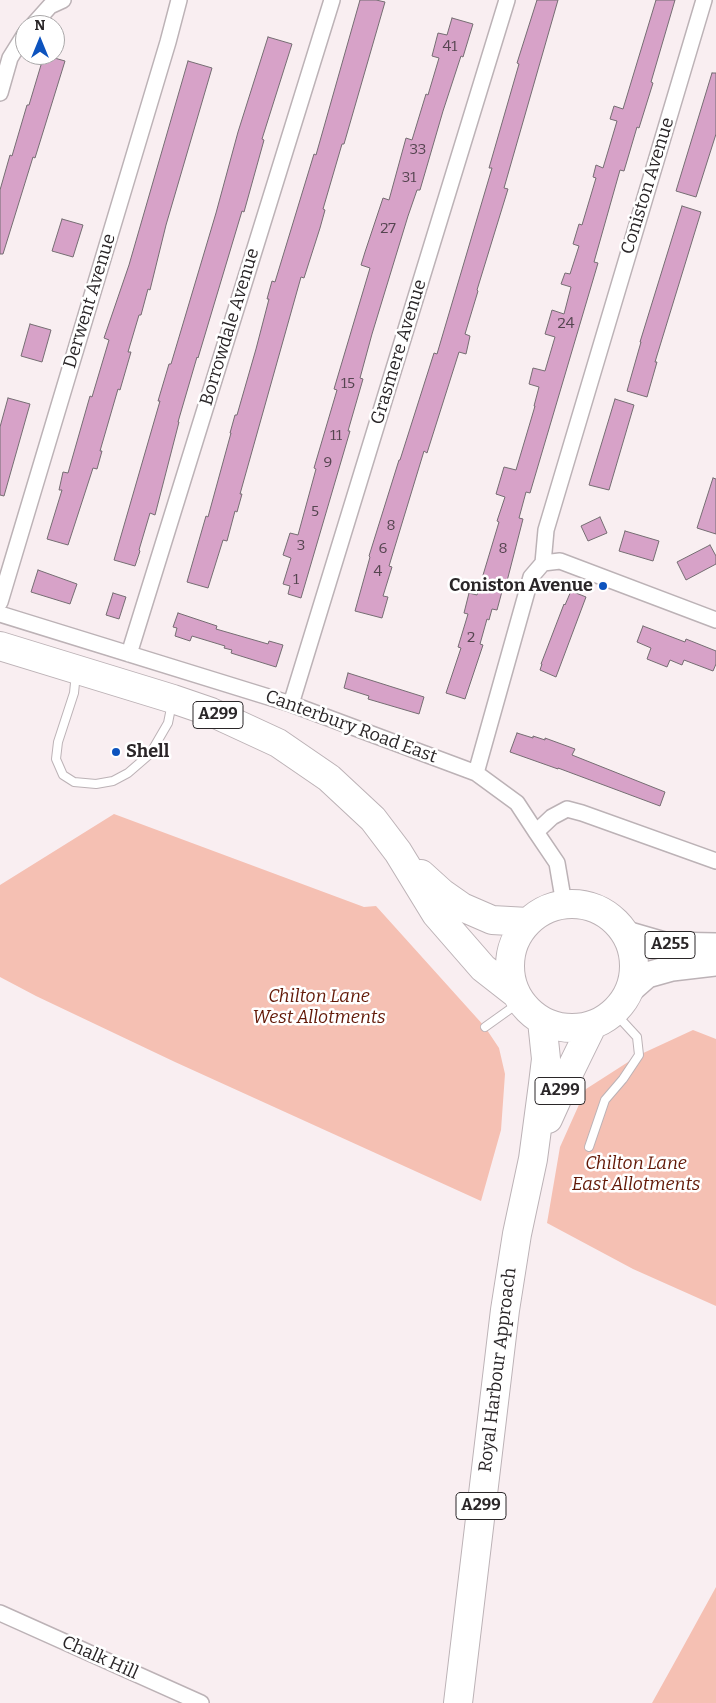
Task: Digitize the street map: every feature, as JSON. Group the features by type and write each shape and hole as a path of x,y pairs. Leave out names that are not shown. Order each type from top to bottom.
{"highway":[{"name":"A299","path":"0,646 212,712 278,743 330,778 373,819 398,852 436,914 483,968 518,998"},
{"name":"A299","path":"398,852 442,893 462,907 492,920 528,922"},
{"path":"564,904 582,904 599,910 614,920 626,934 633,951 635,970 630,989 624,1001 603,1019 566,1029 542,1021 530,1013 518,998 510,978 509,963 512,948 518,934 528,922 544,910 564,904"},
{"name":"Royal Harbour Approach","path":"533,1158 563,1085 603,1019"},
{"name":"Royal Harbour Approach","path":"458,1703 505,1310 517,1234 533,1158 546,1060 542,1021"}],"main road":[{"name":"A255","path":"626,934 664,945 716,946"},
{"name":"A255","path":"630,989 647,975 672,968 716,963"}],"street":[{"path":"42,15 50,6 63,0"},
{"name":"Derwent Avenue","path":"0,602 179,0"},
{"name":"Borrowdale Avenue","path":"129,654 332,0"},
{"name":"Grasmere Avenue","path":"291,704 507,0"},
{"name":"Coniston Avenue","path":"476,773 531,577 543,563 546,530 704,0"},
{"path":"0,93 10,58 15,50"},
{"path":"543,563 560,561 716,620"},
{"name":"Canterbury Road East","path":"0,614 291,704 476,773 517,803 557,863 564,904"},
{"path":"536,832 552,817 567,809 716,861"},
{"name":"Chalk Hill","path":"0,1613 201,1703"}],"lane":[{"path":"77,669 74,693 58,742 56,759 63,775 74,782 96,784 114,781 128,773 150,754 168,723 173,699"},
{"path":"485,1027 518,998"},
{"path":"589,1147 605,1100 623,1079 639,1055 637,1037 603,1019"}],"green space":[{"name":"Chilton Lane West Allotments","path":"114,814 364,907 376,906 485,1027 499,1048 505,1074 501,1130 481,1201 175,1062 0,977 0,885"},
{"name":"Chilton Lane East Allotments","path":"693,1030 716,1039 716,1306 633,1269 547,1223 560,1147 586,1089 639,1055"},
{"path":"716,1587 716,1703 652,1703 677,1658"}],"building":[{"path":"360,0 385,2 323,209 325,210 320,228 304,278 301,277 240,494 242,494 237,512 235,511 227,541 223,540 208,588 187,582 206,516 208,517 235,415 237,415 256,349 272,281 275,282 314,154 316,155"},
{"path":"537,0 558,0 504,188 508,189 465,334 470,336 466,354 459,352 427,453 424,451 389,566 392,567 383,596 388,597 382,618 355,611 369,556 399,460 434,353 437,354 492,168 489,168 519,64 517,63"},
{"path":"656,0 675,0 639,128 637,127 624,171 620,170 594,262 598,263 530,493 526,492 519,518 523,519 506,585 504,584 497,610 492,609 489,620 487,619 480,644 483,645 465,699 446,693 461,648 458,647 468,614 464,613 469,593 477,595 499,522 497,521 505,497 496,494 504,467 516,470 539,387 529,384 533,368 545,371 555,337 545,334 552,310 564,314 571,287 561,284 565,273 570,274 579,246 573,244 579,224 582,225 596,178 593,177 596,165 603,168 609,148 617,121 610,119 614,106 623,109"},
{"path":"452,18 473,24 443,111 420,190 417,190 408,216 372,334 360,378 363,379 348,431 350,431 301,598 288,594 290,586 283,584 291,558 283,555 290,533 298,535 316,469 314,468 337,390 334,389 370,268 361,265 365,252 383,198 389,200 406,138 412,140 426,94 428,95 439,58 432,56 438,33 447,35"},
{"path":"268,37 292,44 262,139 264,140 244,212 242,211 178,422 155,515 150,513 135,566 114,560 160,401 158,401 169,364 171,364 238,132"},
{"path":"188,61 212,68 166,225 150,290 148,289 128,352 131,352 120,390 118,389 100,451 102,451 97,469 93,468 68,545 47,539 62,490 59,490 63,472 68,473 90,396 92,397 109,340 104,338 129,265"},
{"path":"41,65 64,65 3,254 0,254 0,190 27,105 29,105"},
{"path":"712,73 716,73 716,134 696,197 676,191"},
{"path":"682,206 701,212 655,362 657,362 647,397 627,391 640,342"},
{"path":"62,219 83,225 73,257 52,251"},
{"path":"30,324 51,330 42,362 21,356"},
{"path":"8,398 30,404 4,496 0,495 0,427"},
{"path":"615,399 634,405 609,490 589,485"},
{"path":"713,478 716,479 716,534 697,528"},
{"path":"600,517 607,533 588,541 581,526"},
{"path":"625,531 659,541 653,561 619,551"},
{"path":"710,545 716,556 716,564 686,580 677,562"},
{"path":"38,570 77,584 70,604 31,592"},
{"path":"571,591 586,597 556,677 540,670 541,664 564,604"},
{"path":"113,593 126,597 119,619 106,615"},
{"path":"178,613 217,626 216,629 268,644 269,641 283,645 276,667 231,653 232,650 224,648 225,646 192,636 190,641 175,636 177,628 173,627"},
{"path":"643,626 685,642 686,639 716,651 716,664 713,671 684,660 682,665 670,660 667,667 647,659 651,648 637,642"},
{"path":"348,673 424,697 419,714 368,699 369,696 344,688"},
{"path":"517,733 533,738 533,736 545,740 545,738 575,749 572,755 665,792 660,806 510,752"}],"place":[{"name":"Coniston Avenue","path":"603,586"},
{"name":"Shell","path":"116,752"}]}
